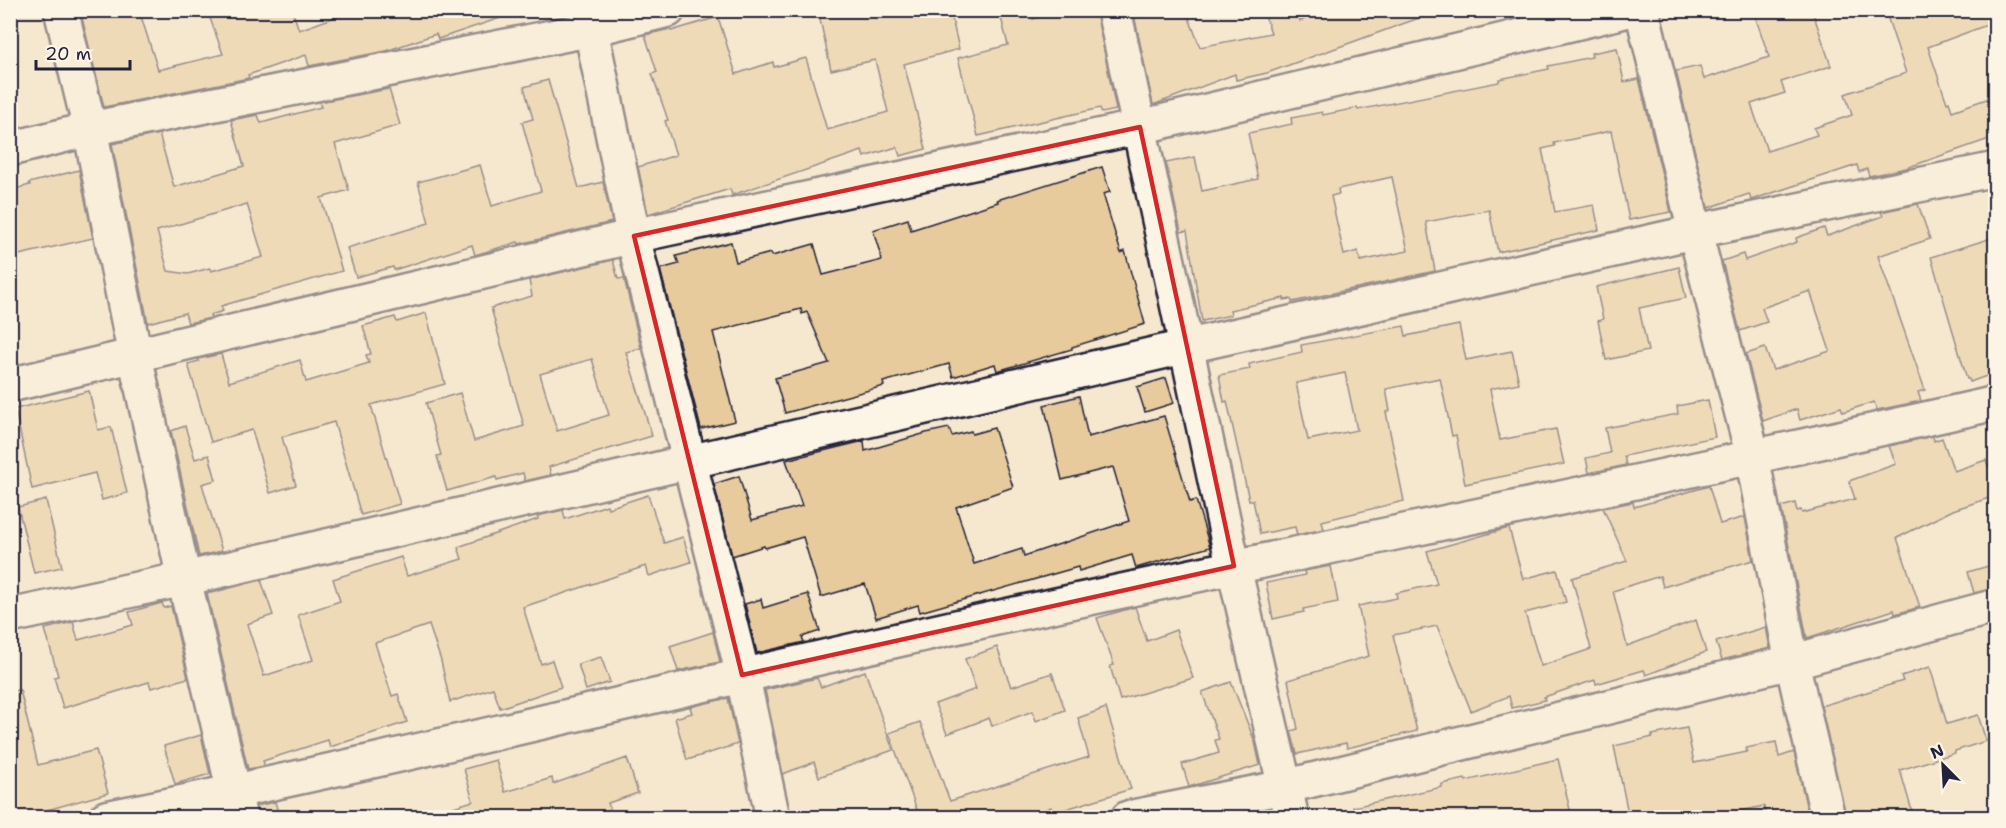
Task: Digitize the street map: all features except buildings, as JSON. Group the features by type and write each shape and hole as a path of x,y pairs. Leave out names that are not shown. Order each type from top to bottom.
{"street":[{"path":"61,10 90,129 135,356 184,579 238,805"},
{"path":"10,149 90,129 590,20 668,10"},
{"path":"1114,10 1234,566 1288,802"},
{"path":"10,386 634,236 1140,127 1629,10"},
{"path":"1642,10 1695,232 1753,458 1792,662 1828,818"},
{"path":"590,20 634,236 742,675 773,818"},
{"path":"10,616 184,579 1695,232 1995,169"},
{"path":"106,818 238,805 742,675 1234,566 1753,458 1995,403"},
{"path":"1128,818 1288,802 1995,606"}],"highlighted area":[{"path":"1140,127 1234,566 742,675 634,236"}]}
